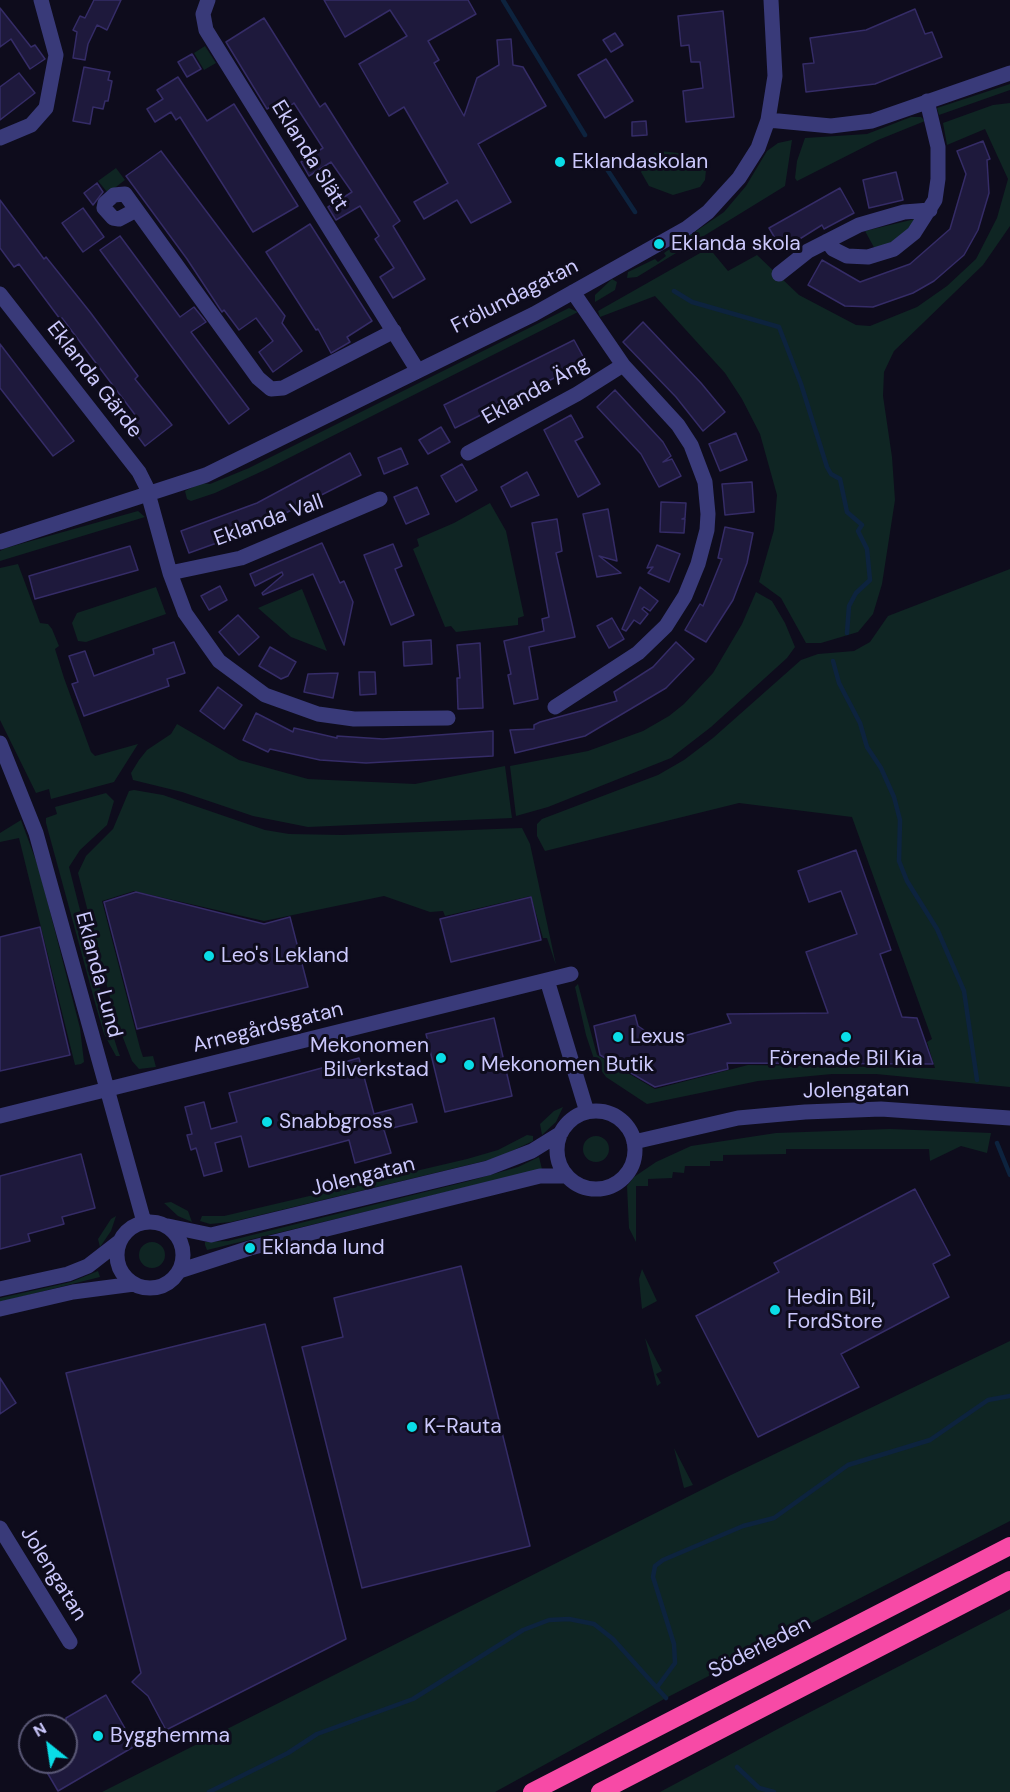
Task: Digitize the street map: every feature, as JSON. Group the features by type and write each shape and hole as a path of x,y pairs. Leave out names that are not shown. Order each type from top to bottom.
{"highway":[{"name":"Söderleden","path":"532,1792 1010,1546"},
{"path":"600,1792 1010,1580"}],"street":[{"path":"0,138 20,132 31,125 46,108 56,55 41,0"},
{"name":"Eklanda Slätt","path":"208,0 203,14 206,30 418,371"},
{"name":"Frölundagatan","path":"0,542 149,496 228,465 573,292 687,228 725,196 758,148 768,120 775,76 771,0"},
{"path":"768,120 850,125 872,121 1010,73"},
{"path":"827,241 833,249 847,256 880,254 894,249 914,233 930,210 937,191 939,147 927,101"},
{"path":"136,210 258,378 271,389 283,388 394,331"},
{"path":"779,274 808,251 872,221 914,210 930,210"},
{"name":"Eklanda Äng","path":"555,707 638,653 666,626 685,596 698,564 707,530 705,482 692,445 678,425 622,365 573,292"},
{"name":"Eklanda Gärde","path":"0,294 139,472 149,496"},
{"name":"Eklanda Äng","path":"468,453 577,394 622,365"},
{"path":"149,496 170,573 185,613 219,661 265,695 301,709 335,717 448,718"},
{"name":"Eklanda Vall","path":"170,573 241,558 380,499"},
{"name":"Eklanda Lund","path":"0,743 36,833 144,1222"},
{"name":"Arnegårdsgatan","path":"0,1116 571,974"},
{"path":"546,980 587,1112"},
{"name":"Jolengatan","path":"634,1142 738,1118 805,1112 881,1109 1010,1118"},
{"path":"602,1111 617,1117 628,1128 634,1142 632,1164 624,1177 612,1185 598,1189 584,1187 567,1176 557,1156 561,1133 571,1119 587,1112 602,1111"},
{"name":"Jolengatan","path":"168,1227 211,1235 488,1168 532,1151 561,1133"},
{"name":"Jolengatan","path":"179,1271 250,1248 528,1179 567,1176"},
{"path":"0,1288 78,1270 104,1256 132,1227 144,1222 156,1222 168,1227 177,1235 182,1246 183,1259 179,1271 170,1281 159,1287 146,1288 134,1284 124,1276 118,1266 119,1242"},
{"path":"0,1309 73,1292 134,1284"},
{"name":"Jolengatan","path":"0,1528 70,1642"}],"green space":[{"path":"205,46 216,63 204,70 194,53"},
{"path":"1010,84 1010,90 939,115 937,108"},
{"path":"1010,103 1010,226 983,265 894,351 884,372 883,396 892,457 895,500 882,584 873,614 858,632 821,643 806,643 781,598 759,582 774,530 777,495 760,434 742,399 725,373 655,296 600,317 598,311 709,248 728,271 757,255 799,295 856,325 870,326 917,307 947,286 976,259 997,218 1008,179 985,129 947,145 943,123 993,105"},
{"path":"911,117 921,117 925,121 878,140 797,181 795,178 797,161 805,138 867,134"},
{"path":"792,140 785,186 637,277 627,278 628,272 655,259 658,262 666,256 664,253 724,212 746,186 767,151 778,143"},
{"path":"660,151 688,154 701,163 706,170 705,180 700,187 673,195 649,186 641,172 651,155"},
{"path":"116,168 125,180 108,193 98,181"},
{"path":"915,219 910,231 876,251 865,231"},
{"path":"612,279 617,282 615,290 595,302 595,295"},
{"path":"569,308 578,312 269,468 215,493 191,501 187,499 185,491 191,488 202,483 210,484 249,468"},
{"path":"490,503 506,531 524,616 518,618 518,625 456,632 451,626 445,627 413,549 419,546 417,539 454,523"},
{"path":"138,511 145,517 0,561 0,551 6,548"},
{"path":"18,564 40,623 48,624 59,646 55,649 91,752 95,756 138,744 114,782 51,799 49,789 36,793 0,720 0,568"},
{"path":"1010,569 1010,1087 876,1074 832,1074 758,1081 647,1104 606,1077 595,1062 586,1035 575,987 578,984 597,1055 655,1089 748,1065 935,1068 927,1042 932,1039 852,817 739,803 545,851 537,836 537,824 542,819 658,775 684,760 713,738 801,660 818,654 854,651 870,642 888,616"},
{"path":"156,587 166,614 86,642 78,641 72,623 77,613"},
{"path":"302,589 327,651 291,637 258,608"},
{"path":"756,592 772,601 785,623 795,647 787,658 711,727 671,758 548,807 516,816 510,766 588,751 643,731 669,716 684,704 713,673 742,624"},
{"path":"177,724 239,760 308,779 415,784 505,766 512,818 308,827 253,816 182,792 133,780 131,773 139,760 147,750 171,734"},
{"path":"129,791 163,795 265,830 289,834 342,835 522,828 530,844 556,965 547,938 543,938 531,896 445,916 443,911 430,912 384,896 264,921 134,891 102,901 140,1048 143,1057 153,1056 156,1067 139,1069 132,1061 115,1017 78,873 86,856 113,829"},
{"path":"106,793 114,801 107,825 80,850 69,867 107,1016 120,1056 116,1056 104,1034 46,823 46,818 57,814 55,807"},
{"path":"21,820 39,869 80,1028 84,1062 81,1064 75,1065 19,838 0,842 0,833"},
{"path":"563,1107 556,1122 542,1135 540,1124 554,1111"},
{"path":"890,1129 991,1133 987,1153 961,1146 930,1161 929,1149 786,1149 786,1154 723,1155 723,1161 710,1161 710,1166 685,1166 684,1173 673,1172 672,1178 648,1179 648,1186 636,1186 636,1242 629,1228 627,1186 634,1177 656,1162 691,1146 776,1133"},
{"path":"527,1135 533,1136 533,1141 497,1158 231,1222 210,1224 200,1221 202,1216 224,1216 467,1159 498,1150"},
{"path":"596,1136 605,1140 609,1149 605,1158 596,1162 587,1158 583,1149 587,1140"},
{"path":"539,1157 542,1169 207,1250 205,1245 205,1242 228,1241 469,1181 518,1167"},
{"path":"171,1202 188,1211 192,1222 178,1216 164,1203"},
{"path":"116,1216 111,1231 100,1247 98,1239 111,1219"},
{"path":"152,1242 161,1246 165,1255 161,1264 152,1268 143,1264 139,1255 143,1246"},
{"path":"642,1269 657,1301 642,1309 639,1279"},
{"path":"98,1271 100,1277 0,1302 0,1298 71,1282"},
{"path":"645,1338 662,1371 656,1374 661,1383 657,1386"},
{"path":"1010,1341 1010,1521 666,1698 495,1792 102,1792 731,1475"},
{"path":"674,1448 693,1485 684,1488"},
{"path":"1010,1609 1010,1792 660,1792 787,1724"}],"building":[{"path":"94,0 121,0 107,30 97,25 88,44 85,60 73,58 77,32 73,30 80,16 85,18"},
{"path":"324,0 468,0 476,14 428,41 439,60 434,63 464,116 477,78 499,65 497,40 511,39 513,65 523,67 546,106 478,144 511,202 471,223 457,200 424,219 414,202 448,183 404,107 389,116 359,64 407,36 390,10 345,37"},
{"path":"0,8 31,47 35,45 45,59 30,69 11,39 0,47"},
{"path":"915,9 925,34 932,32 942,57 875,84 806,92 803,64 814,63 810,38 866,30"},
{"path":"723,11 734,117 686,122 683,91 703,88 700,62 691,62 689,45 681,46 678,16"},
{"path":"264,18 320,107 325,103 400,221 393,226 425,279 393,298 380,277 394,268 375,239 379,236 360,206 336,220 328,207 352,192 331,162 309,176 301,162 323,148 294,103 290,106 285,98 267,109 226,42"},
{"path":"615,33 623,45 611,52 603,40"},
{"path":"192,54 201,69 187,77 178,62"},
{"path":"606,59 633,101 605,118 578,75"},
{"path":"84,67 110,72 108,80 112,81 108,101 105,101 103,109 93,107 90,124 73,121"},
{"path":"19,73 35,93 0,120 0,87"},
{"path":"178,77 207,121 234,104 298,206 253,232 180,117 176,120 171,112 155,122 147,109 163,99 157,90"},
{"path":"646,121 647,135 632,136 632,122"},
{"path":"983,141 990,159 987,160 989,193 978,230 964,255 934,281 913,293 873,307 845,306 808,285 822,260 860,282 910,264 950,229 966,174 957,151"},
{"path":"161,151 285,316 282,323 302,351 273,372 259,352 273,341 256,318 239,330 224,310 222,312 187,259 126,176"},
{"path":"896,172 903,200 869,208 863,180"},
{"path":"97,183 103,192 93,205 84,193"},
{"path":"840,188 854,213 824,229 822,225 782,250 769,228"},
{"path":"0,200 44,259 46,257 90,312 138,376 135,379 172,425 145,446 130,426 139,420 19,264 14,267 0,248"},
{"path":"83,208 104,237 83,252 62,223"},
{"path":"310,224 372,321 347,337 350,342 331,353 318,329 316,330 266,252"},
{"path":"120,236 180,317 194,307 206,322 191,332 249,409 229,424 100,250"},
{"path":"643,322 725,412 703,431 676,397 623,342"},
{"path":"574,340 586,362 455,428 444,405"},
{"path":"0,344 74,441 53,456 0,388"},
{"path":"615,390 663,442 671,456 663,462 672,459 681,476 659,487 641,454 597,407"},
{"path":"571,415 583,437 575,441 600,484 578,497 544,430"},
{"path":"441,427 450,442 428,454 419,440"},
{"path":"736,433 747,460 720,471 709,444"},
{"path":"401,448 408,464 384,474 378,458"},
{"path":"350,453 361,475 250,531 189,553 181,531 257,503"},
{"path":"462,464 477,490 456,502 441,476"},
{"path":"527,472 539,495 511,507 501,487"},
{"path":"752,482 754,512 725,515 722,484"},
{"path":"417,487 429,514 406,524 394,497"},
{"path":"661,502 686,503 685,518 682,519 685,519 684,533 660,532"},
{"path":"608,509 617,561 599,556 621,573 597,577 583,514"},
{"path":"557,519 562,551 556,553 575,637 529,647 538,699 514,704 504,641 544,631 542,619 549,617 532,523"},
{"path":"725,527 753,533 747,563 733,600 706,642 685,630 700,604 703,606 722,559 718,558"},
{"path":"322,543 340,583 344,581 353,602 344,645 313,574 263,595 262,593 283,575 282,572 255,586 250,574"},
{"path":"393,544 402,566 395,569 414,615 391,625 364,555"},
{"path":"657,545 680,554 669,582 648,573 653,567 647,568"},
{"path":"130,546 138,570 35,599 29,576"},
{"path":"220,586 227,600 209,610 201,596"},
{"path":"640,587 658,601 650,611 644,607 642,609 648,614 640,624 634,620 626,631 622,629"},
{"path":"238,615 259,637 239,655 219,632"},
{"path":"612,618 624,639 609,648 597,626"},
{"path":"431,640 432,664 404,666 403,642"},
{"path":"174,642 185,673 167,679 169,686 84,716 72,684 78,682 69,656 85,651 94,676 154,654 153,649"},
{"path":"676,642 694,659 666,688 585,736 515,753 510,730 534,729 534,725 540,722 617,701 614,692 653,667"},
{"path":"480,643 483,708 458,709 457,678 460,678 457,645"},
{"path":"270,647 296,662 288,676 281,679 259,666"},
{"path":"359,672 375,672 376,694 360,695"},
{"path":"338,673 333,698 304,692 308,674"},
{"path":"218,687 242,705 224,729 200,711"},
{"path":"256,713 293,732 294,728 337,738 337,736 383,739 493,731 493,756 366,763 320,760 270,749 268,752 243,740"},
{"path":"856,850 891,950 880,954 902,1017 917,1018 933,1064 727,1063 728,1069 655,1087 600,1055 594,1026 635,1015 638,1026 662,1042 731,1023 727,1014 828,1013 806,952 857,934 841,891 809,902 798,871"},
{"name":"Leo's Lekland","path":"136,892 264,924 290,917 308,987 137,1029 104,902"},
{"path":"531,897 541,940 451,962 440,919"},
{"path":"40,927 70,1055 0,1071 0,937"},
{"name":"Mekonomen Butik","path":"494,1018 512,1096 445,1112 426,1034"},
{"path":"359,1058 374,1114 412,1104 417,1122 384,1130 391,1153 355,1163 349,1140 249,1167 241,1136 215,1143 222,1171 204,1176 196,1148 191,1150 187,1135 192,1134 185,1107 204,1102 211,1129 237,1122 229,1093"},
{"path":"81,1154 95,1208 62,1217 64,1224 28,1234 30,1241 0,1249 0,1176"},
{"path":"915,1189 950,1255 933,1264 949,1297 841,1354 859,1387 758,1437 696,1316 779,1272 774,1263"},
{"name":"K-Rauta","path":"461,1266 530,1546 362,1588 302,1347 343,1337 334,1298"},
{"path":"265,1324 346,1639 166,1730 148,1696 132,1682 141,1673 66,1373"},
{"path":"0,1378 16,1403 0,1414"},
{"name":"Bygghemma","path":"106,1695 135,1746 58,1791 48,1774 78,1774 78,1714 73,1714"}],"waterway":[{"path":"503,0 585,135"},
{"path":"599,157 635,212"},
{"path":"674,291 692,302 779,327 801,384 827,467 831,474 840,479 847,512 862,525 858,531 867,549 870,580 856,593 849,606 847,633"},
{"path":"833,661 839,683 860,723 867,747 881,768 894,797 900,820 899,861 907,881 937,929 964,991 977,1080"},
{"path":"997,1143 1010,1175"},
{"path":"658,1686 675,1663 674,1644 653,1577 655,1566 663,1560 743,1526 774,1518 848,1465 930,1440 988,1400 1010,1396"},
{"path":"209,1792 288,1753 317,1734 413,1699 523,1630 549,1620 569,1619 594,1624 613,1639 666,1698"},
{"path":"737,1767 759,1788 774,1792"}],"place":[{"name":"Eklandaskolan","path":"560,162"},
{"name":"Eklanda skola","path":"659,244"},
{"name":"Leo's Lekland","path":"209,956"},
{"name":"Lexus","path":"618,1037"},
{"name":"Förenade Bil Kia","path":"846,1037"},
{"name":"Mekonomen Bilverkstad","path":"441,1058"},
{"name":"Mekonomen Butik","path":"469,1065"},
{"name":"Snabbgross","path":"267,1122"},
{"name":"Eklanda lund","path":"250,1248"},
{"name":"Hedin Bil, FordStore","path":"775,1310"},
{"name":"K-Rauta","path":"412,1427"},
{"name":"Bygghemma","path":"98,1736"}]}
